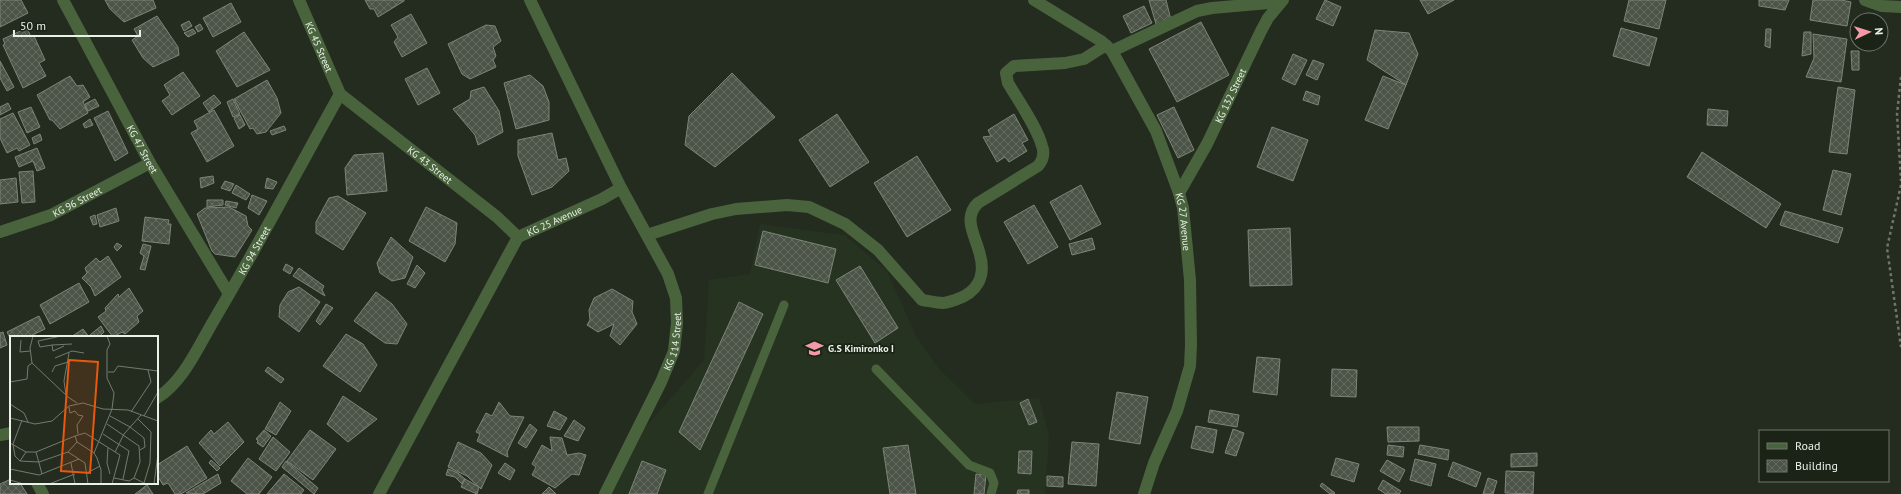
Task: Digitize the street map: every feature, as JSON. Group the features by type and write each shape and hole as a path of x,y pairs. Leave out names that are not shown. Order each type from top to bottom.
{"street":[{"name":"KG 47 Street","path":"63,0 150,163 230,294"},
{"name":"KG 45 Street","path":"299,0 340,94"},
{"path":"530,0 621,188"},
{"name":"KG 27 Avenue","path":"1034,0 1109,48 1156,132 1179,193 1183,208 1190,280 1190,366 1177,411 1154,463 1144,494"},
{"path":"1865,0 1882,6 1901,7"},
{"path":"647,235 712,214 736,209 787,205 809,206 845,224 878,250 922,300 944,303 964,297 975,290 980,276 981,256 972,229 970,217 972,209 978,203 1038,166 1042,161 1044,154 1039,137 1008,83 1006,73 1014,66 1084,59 1197,12 1227,6 1282,1"},
{"name":"KG 132 Street","path":"1179,193 1207,144 1261,31 1268,18 1282,1"},
{"name":"KG 43 Street","path":"340,94 496,217 518,237"},
{"name":"KG 94 Street","path":"158,397 175,384 230,294 340,94"},
{"name":"KG 96 Street","path":"0,232 51,215 150,163"},
{"name":"KG 114 Street","path":"605,494 661,382 674,351 677,323 676,298 668,274 621,188"},
{"name":"KG 25 Avenue","path":"379,494 518,237 602,199 621,188"},
{"path":"38,484 43,494"}],"lane":[{"path":"708,494 784,306"},
{"path":"876,369 969,465 990,473 994,483 991,494"}],"path":[{"path":"1901,77 1897,114 1901,181"},
{"path":"1901,185 1888,248 1901,347"}],"shaded area":[{"name":"G.S Kimironko I","path":"760,224 844,235 887,271 916,336 939,369 975,404 1039,398 1049,435 1045,494 611,494 632,443 704,360 709,280 750,274"}],"building":[{"path":"0,0 21,0 28,13 0,27"},
{"path":"105,0 153,0 156,8 124,22 110,9"},
{"path":"365,0 404,1 378,17 374,9 370,9"},
{"path":"1149,0 1166,0 1171,20 1156,24"},
{"path":"1325,0 1341,7 1333,26 1316,19"},
{"path":"1420,0 1454,0 1428,14"},
{"path":"1629,0 1666,0 1659,29 1624,21"},
{"path":"1759,0 1789,0 1785,10 1759,6"},
{"path":"1813,0 1841,0 1851,2 1847,26 1810,20"},
{"path":"231,3 241,22 213,37 203,18"},
{"path":"1144,6 1152,23 1131,33 1123,16"},
{"path":"411,14 427,43 402,57 394,42 398,37 391,25"},
{"path":"157,16 178,47 179,55 153,67 143,58 132,40 138,36 134,29"},
{"path":"189,21 192,26 184,31 181,25"},
{"path":"1201,22 1229,75 1177,102 1149,49"},
{"path":"200,24 203,29 198,32 195,27"},
{"path":"486,25 495,26 501,41 493,47 496,56 493,60 496,67 470,79 462,74 448,44"},
{"path":"27,28 31,37 34,36 45,60 39,63 46,76 23,88 3,45 5,44 3,39"},
{"path":"1621,28 1657,38 1649,66 1613,56"},
{"path":"193,29 196,33 188,37 184,33"},
{"path":"1766,29 1771,29 1770,48 1765,46"},
{"path":"1375,30 1409,33 1418,54 1406,85 1367,60"},
{"path":"244,32 270,70 237,87 216,51"},
{"path":"1804,32 1811,32 1811,54 1802,56"},
{"path":"1813,34 1847,39 1841,82 1806,77 1814,58"},
{"path":"1851,52 1859,52 1859,70 1852,70"},
{"path":"1293,54 1307,60 1295,85 1282,79"},
{"path":"1313,60 1324,64 1317,80 1306,75"},
{"path":"0,61 14,87 7,91 0,78"},
{"path":"427,68 440,93 418,105 405,79"},
{"path":"183,72 200,96 172,115 162,101 170,95 164,85"},
{"path":"732,73 775,117 715,167 685,145 689,116"},
{"path":"530,75 543,86 549,102 549,120 516,129 504,83"},
{"path":"70,76 77,86 83,85 90,97 83,102 88,113 60,129 52,120 50,120 37,95"},
{"path":"1383,76 1406,85 1388,129 1365,120"},
{"path":"267,80 277,98 281,113 266,132 257,134 253,128 250,129 234,99"},
{"path":"484,87 499,111 503,132 478,145 475,135 453,109 470,99 471,91"},
{"path":"1838,87 1855,90 1847,154 1829,152"},
{"path":"1306,91 1320,96 1318,105 1303,100"},
{"path":"214,95 221,103 209,112 203,103"},
{"path":"95,99 99,106 88,111 85,104"},
{"path":"233,99 240,114 233,117 227,102"},
{"path":"8,103 11,109 0,115 0,107"},
{"path":"31,107 40,127 27,133 18,112"},
{"path":"1174,107 1194,150 1178,158 1157,115"},
{"path":"1708,109 1728,111 1727,126 1707,125"},
{"path":"214,110 234,146 207,162 191,133 198,129 194,121"},
{"path":"108,111 128,153 115,161 94,118"},
{"path":"13,113 30,145 19,151 17,148 7,153 0,138 0,119"},
{"path":"837,114 869,162 830,187 799,140"},
{"path":"1014,114 1028,140 1022,143 1027,151 1009,162 1005,157 997,162 983,137 991,136 988,130"},
{"path":"240,115 245,125 239,129 234,118"},
{"path":"90,119 93,125 85,128 83,124"},
{"path":"284,126 286,130 272,135 270,131"},
{"path":"1272,127 1308,140 1293,181 1257,167"},
{"path":"552,133 558,160 566,158 569,171 552,187 532,195 518,156 518,140"},
{"path":"40,134 42,140 34,144 32,138"},
{"path":"37,148 45,168 37,171 33,161 19,167 15,157"},
{"path":"1702,152 1781,204 1766,228 1687,177"},
{"path":"383,153 387,191 347,195 345,168 354,155"},
{"path":"917,156 951,210 907,237 874,183"},
{"path":"1833,170 1851,174 1841,215 1823,210"},
{"path":"33,171 35,202 22,203 19,172"},
{"path":"213,176 214,183 201,188 200,178"},
{"path":"16,178 18,202 0,204 0,180"},
{"path":"267,178 277,182 273,189 265,188"},
{"path":"225,181 234,184 230,191 221,188"},
{"path":"236,185 250,194 246,200 232,193"},
{"path":"1081,185 1101,224 1070,240 1050,202"},
{"path":"252,195 267,201 259,215 248,208"},
{"path":"338,196 366,213 343,250 316,233 316,222 329,198"},
{"path":"207,200 223,200 223,205 207,207"},
{"path":"226,201 238,203 236,208 225,205"},
{"path":"1034,205 1058,247 1028,264 1004,222"},
{"path":"229,207 246,216 248,226 252,230 235,257 215,254 212,251 197,214 205,208"},
{"path":"426,207 457,223 455,244 445,262 409,241"},
{"path":"116,208 119,221 100,227 97,215"},
{"path":"1785,211 1843,228 1838,243 1780,225"},
{"path":"95,215 97,224 93,225 90,217"},
{"path":"145,217 169,220 168,224 171,224 169,244 142,241"},
{"path":"1290,228 1292,285 1250,286 1248,230"},
{"path":"763,231 836,249 828,283 755,265"},
{"path":"391,237 413,257 405,278 392,281 380,273 377,263"},
{"path":"1092,238 1095,249 1072,255 1069,244"},
{"path":"117,243 122,246 117,251 114,247"},
{"path":"143,244 151,246 145,270 140,269 144,256 140,253"},
{"path":"108,256 121,277 95,296 91,287 82,278 87,273 85,268 96,258 100,262"},
{"path":"286,264 293,268 290,274 283,270"},
{"path":"417,265 425,273 415,288 407,284"},
{"path":"860,266 898,328 875,343 836,280"},
{"path":"299,268 324,286 322,290 325,296 293,276"},
{"path":"79,283 89,302 50,324 40,305"},
{"path":"299,287 320,302 299,332 279,317 280,305 288,292"},
{"path":"129,288 143,311 137,316 139,322 125,334 122,332 112,336 98,317 106,311 105,308 118,294 119,297"},
{"path":"612,289 633,301 632,312 637,324 620,345 610,336 614,324 598,332 587,325 590,320 589,310 594,298"},
{"path":"376,292 392,304 407,324 397,344 385,343 354,321"},
{"path":"739,302 763,314 700,450 679,432"},
{"path":"326,304 333,308 320,325 316,321"},
{"path":"39,316 45,329 30,336 10,336 10,338 7,332"},
{"path":"101,326 104,332 100,336 90,335"},
{"path":"83,329 88,336 72,336"},
{"path":"3,332 7,345 0,348 0,333"},
{"path":"346,334 363,344 377,365 360,392 323,366"},
{"path":"1257,357 1280,359 1277,395 1253,392"},
{"path":"268,367 284,379 281,383 265,371"},
{"path":"1332,369 1357,370 1356,397 1331,396"},
{"path":"1117,392 1148,397 1140,444 1109,439"},
{"path":"343,396 377,419 348,442 327,424"},
{"path":"1028,399 1037,422 1029,425 1020,403"},
{"path":"280,402 291,411 276,435 265,429"},
{"path":"499,402 510,416 524,417 507,452 508,457 477,441 480,434 476,432 486,413 492,416"},
{"path":"1210,410 1239,415 1237,427 1208,422"},
{"path":"554,411 567,418 560,430 547,426"},
{"path":"574,420 585,428 578,441 564,436"},
{"path":"228,422 244,442 220,466 199,443 211,430 214,434"},
{"path":"530,424 537,430 526,448 518,443"},
{"path":"1196,426 1217,430 1213,453 1191,448"},
{"path":"1387,427 1419,427 1419,441 1388,442"},
{"path":"1233,429 1244,433 1236,456 1225,453"},
{"path":"264,430 271,436 263,447 257,443 258,440 256,439"},
{"path":"310,430 336,449 313,480 287,461"},
{"path":"273,437 290,452 276,471 259,459"},
{"path":"550,437 562,438 567,455 579,453 586,455 579,475 572,474 555,488 532,475 536,467 532,464 542,445 552,451"},
{"path":"458,442 481,453 492,465 481,489 467,476 448,467"},
{"path":"1072,442 1099,444 1096,486 1068,484"},
{"path":"908,445 916,494 890,494 883,448"},
{"path":"1388,445 1404,447 1403,457 1387,455"},
{"path":"1420,445 1449,450 1448,460 1418,454"},
{"path":"187,446 207,478 181,494 175,494 168,483 163,485 158,477 158,464"},
{"path":"1019,451 1032,451 1031,474 1018,473"},
{"path":"1537,453 1537,466 1511,467 1511,454"},
{"path":"248,458 272,477 259,494 247,494 231,481"},
{"path":"1336,458 1359,464 1354,482 1331,475"},
{"path":"1415,459 1436,464 1431,486 1410,480"},
{"path":"211,460 220,468 217,471 209,463"},
{"path":"1387,460 1405,470 1399,482 1380,471"},
{"path":"286,461 318,488 314,494 282,467"},
{"path":"642,461 666,470 657,494 629,494"},
{"path":"1453,462 1481,473 1476,487 1448,476"},
{"path":"505,463 515,470 510,480 498,473"},
{"path":"448,469 458,473 465,479 462,484 455,477 446,475"},
{"path":"1506,471 1534,472 1533,494 1505,493"},
{"path":"218,474 221,483 203,494 186,493"},
{"path":"284,474 304,490 301,494 267,494"},
{"path":"976,474 986,475 984,494 974,494"},
{"path":"1047,476 1063,477 1063,487 1047,486"},
{"path":"1488,478 1497,481 1493,494 1483,494"},
{"path":"10,479 10,484 21,484 27,494 0,494 0,484"},
{"path":"465,479 479,487 477,494 461,487"},
{"path":"1383,480 1401,491 1399,494 1386,494 1378,489"},
{"path":"1322,483 1335,493 1330,494 1320,486"},
{"path":"147,485 153,494 135,494"},
{"path":"549,487 556,494 542,494"},
{"path":"1018,490 1029,490 1029,494 1017,494"}],"place":[{"name":"G.S Kimironko I","path":"815,348"}]}
